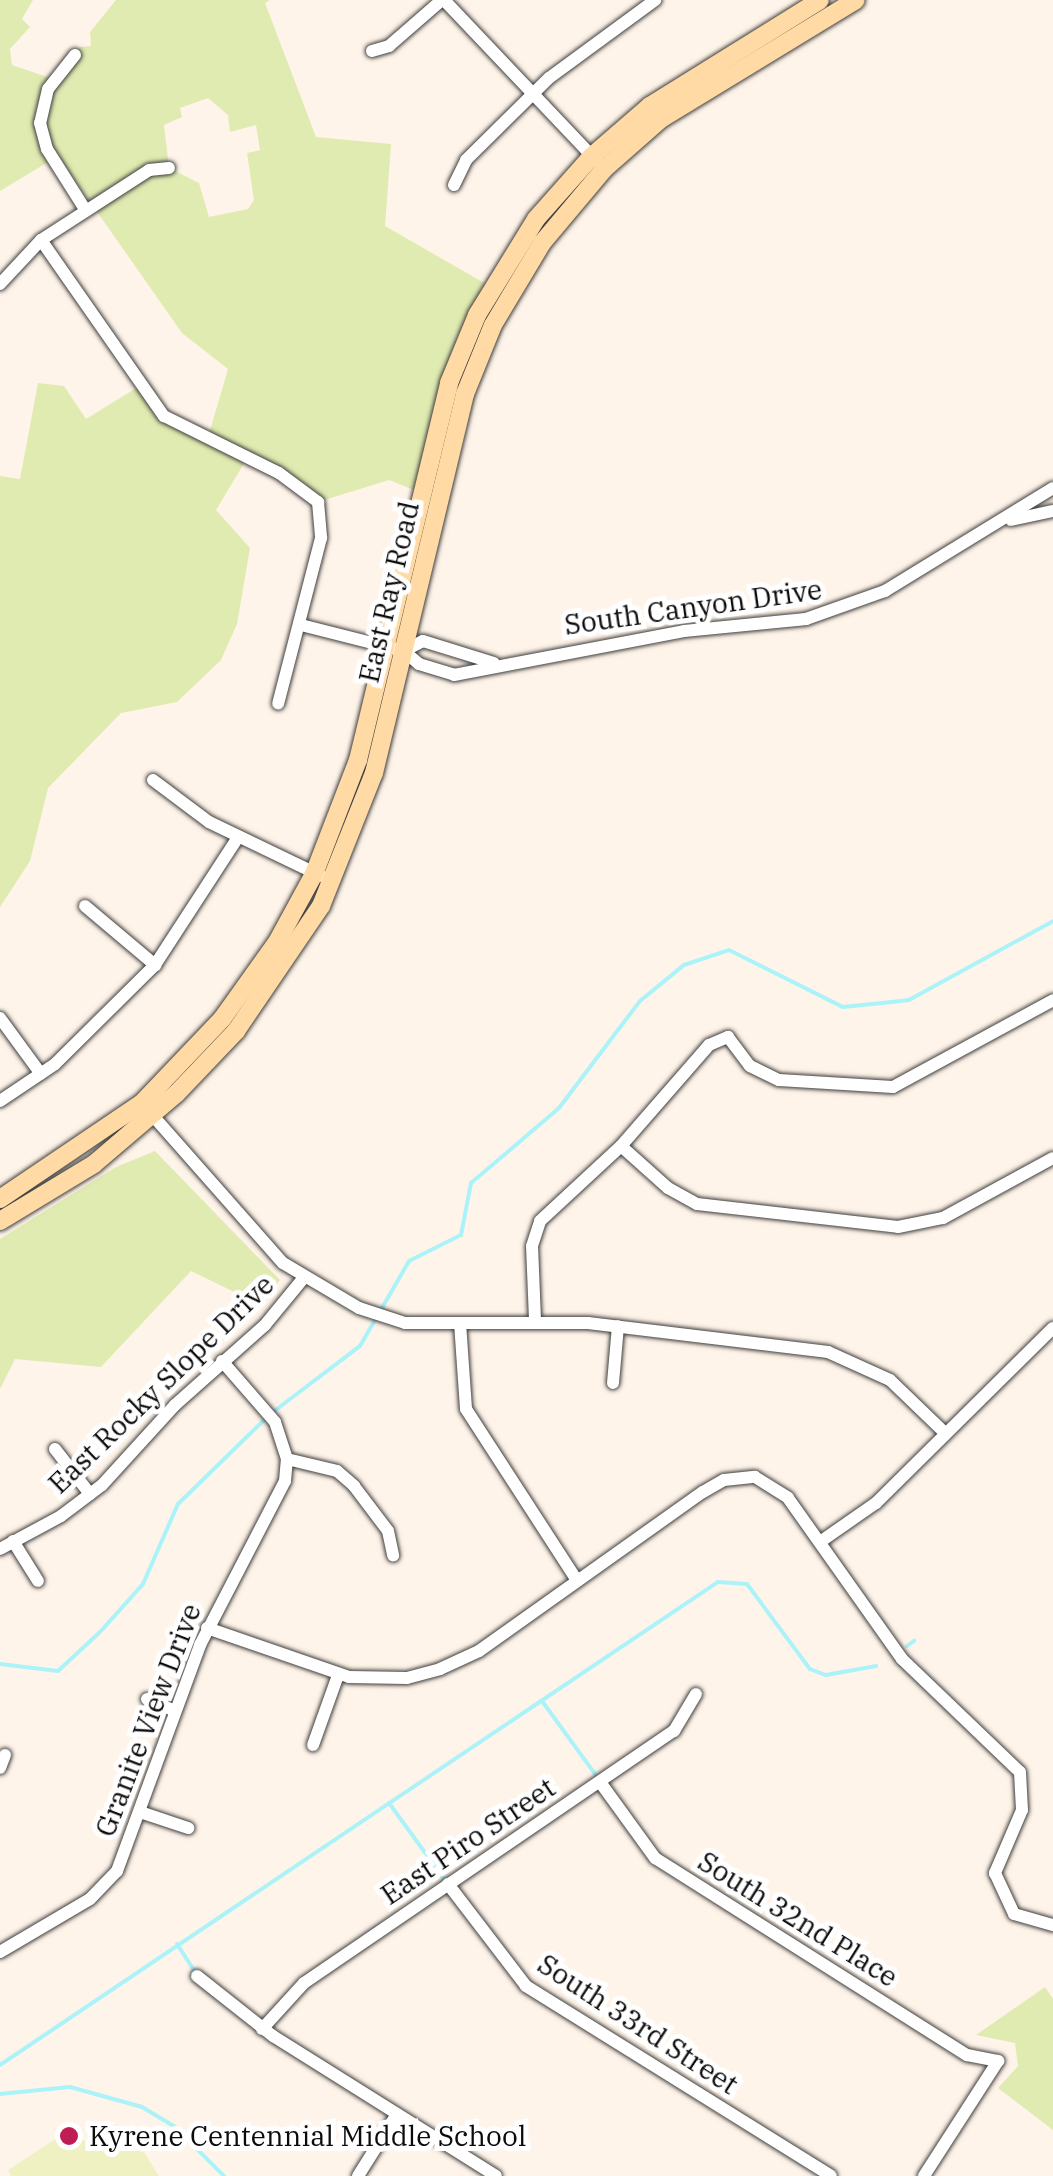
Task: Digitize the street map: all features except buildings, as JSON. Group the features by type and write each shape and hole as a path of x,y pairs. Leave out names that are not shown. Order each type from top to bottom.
{"main road":[{"name":"East Ray Road","path":"0,1221 67,1183 236,1031 332,881 374,773 394,648 462,350 506,265 650,106 820,0"},
{"name":"East Ray Road","path":"598,162 856,0"},
{"name":"East Ray Road","path":"0,1200 147,1110 244,991 314,874 358,760 394,648"}],"street":[{"path":"372,51 389,46 443,0 598,162"},
{"path":"454,184 466,160 578,52 655,0"},
{"path":"75,55 48,89 40,123 47,149 86,211"},
{"path":"0,284 41,240 149,170 169,168"},
{"path":"41,240 164,416 279,474 318,502 321,538 278,704"},
{"name":"South Canyon Drive","path":"444,672 472,674 494,663 843,610 999,524 1053,488"},
{"name":"South Canyon Drive","path":"999,524 1053,512"},
{"path":"300,625 394,648 444,672 449,647"},
{"name":"South Canyon Drive","path":"394,648 423,641 494,663"},
{"path":"153,780 238,837 332,881"},
{"path":"0,1101 41,1074 155,965 238,837"},
{"path":"85,906 155,965"},
{"path":"534,1320 532,1246 540,1221 622,1146 709,1044 728,1037 734,1053 763,1076 866,1090 893,1087 1053,1000"},
{"path":"0,1018 41,1074"},
{"path":"147,1110 302,1280 405,1324 534,1320 618,1326 828,1352 890,1380 945,1433"},
{"path":"622,1146 668,1188 697,1204 898,1227 943,1218 1053,1158"},
{"name":"East Rocky Slope Drive","path":"0,1549 90,1494 222,1361 265,1325 302,1280"},
{"path":"460,1324 466,1409 576,1578"},
{"path":"613,1382 618,1326"},
{"path":"820,1542 876,1503 1053,1328"},
{"path":"222,1361 275,1422 288,1459 337,1471 354,1486 388,1531 392,1554"},
{"path":"55,1450 90,1494"},
{"name":"Granite View Drive","path":"0,1952 109,1883 140,1812 207,1628 285,1481 288,1459"},
{"path":"207,1628 338,1674 376,1680 440,1668 480,1651 576,1578 703,1492 724,1480 755,1477 788,1498 902,1660 1020,1772 1022,1810 995,1873 1014,1914 1053,1925"},
{"path":"13,1541 38,1581"},
{"path":"313,1745 338,1674"},
{"name":"East Piro Street","path":"262,2028 304,1983 685,1722 696,1694"},
{"path":"146,1698 175,1712"},
{"name":"South 32nd Place","path":"600,1782 664,1864 967,2055 998,2061 924,2176"},
{"path":"140,1812 188,1828"},
{"name":"South 33rd Street","path":"448,1884 526,1986 831,2176"},
{"path":"197,1976 262,2028 496,2176"},
{"path":"358,2176 397,2114"}],"green space":[{"path":"0,0 33,0 22,19 30,27 10,49 12,65 50,78 80,47 91,46 90,32 116,0 270,0 265,3 316,137 391,144 385,226 500,292 414,490 389,480 318,502 246,460 216,510 250,548 237,624 221,660 177,702 121,713 48,788 30,861 0,907 0,476 20,479 38,383 64,386 86,419 138,387 207,441 228,369 182,333 58,156 0,191","holes":["208,98 228,115 230,132 256,125 260,150 247,153 254,200 248,209 209,217 199,183 169,168 164,125 182,117 180,108"]},
{"path":"155,1151 280,1280 261,1305 191,1271 101,1367 15,1359 0,1389 0,1239 116,1167"},
{"path":"1045,1987 1053,1999 1053,2130 998,2088 1018,2066 1015,2043 976,2035"},
{"path":"60,2136 144,2152 159,2176 11,2176 8,2170"}],"waterway":[{"path":"273,1412 360,1346 409,1261 461,1235 471,1183 559,1108 640,1001 684,965 729,950 843,1007 909,1000 1053,921"},
{"path":"0,1664 58,1671 143,1584 178,1504 266,1418"},
{"path":"0,2065 718,1582 747,1584 810,1669 826,1675 876,1666"},
{"path":"907,1646 914,1641"},
{"path":"542,1701 598,1778"},
{"path":"389,1803 445,1880"},
{"path":"177,1944 195,1972"},
{"path":"0,2094 70,2087 142,2107 175,2127 224,2176"}],"place":[{"name":"Kyrene Centennial Middle School","path":"69,2136"}]}
